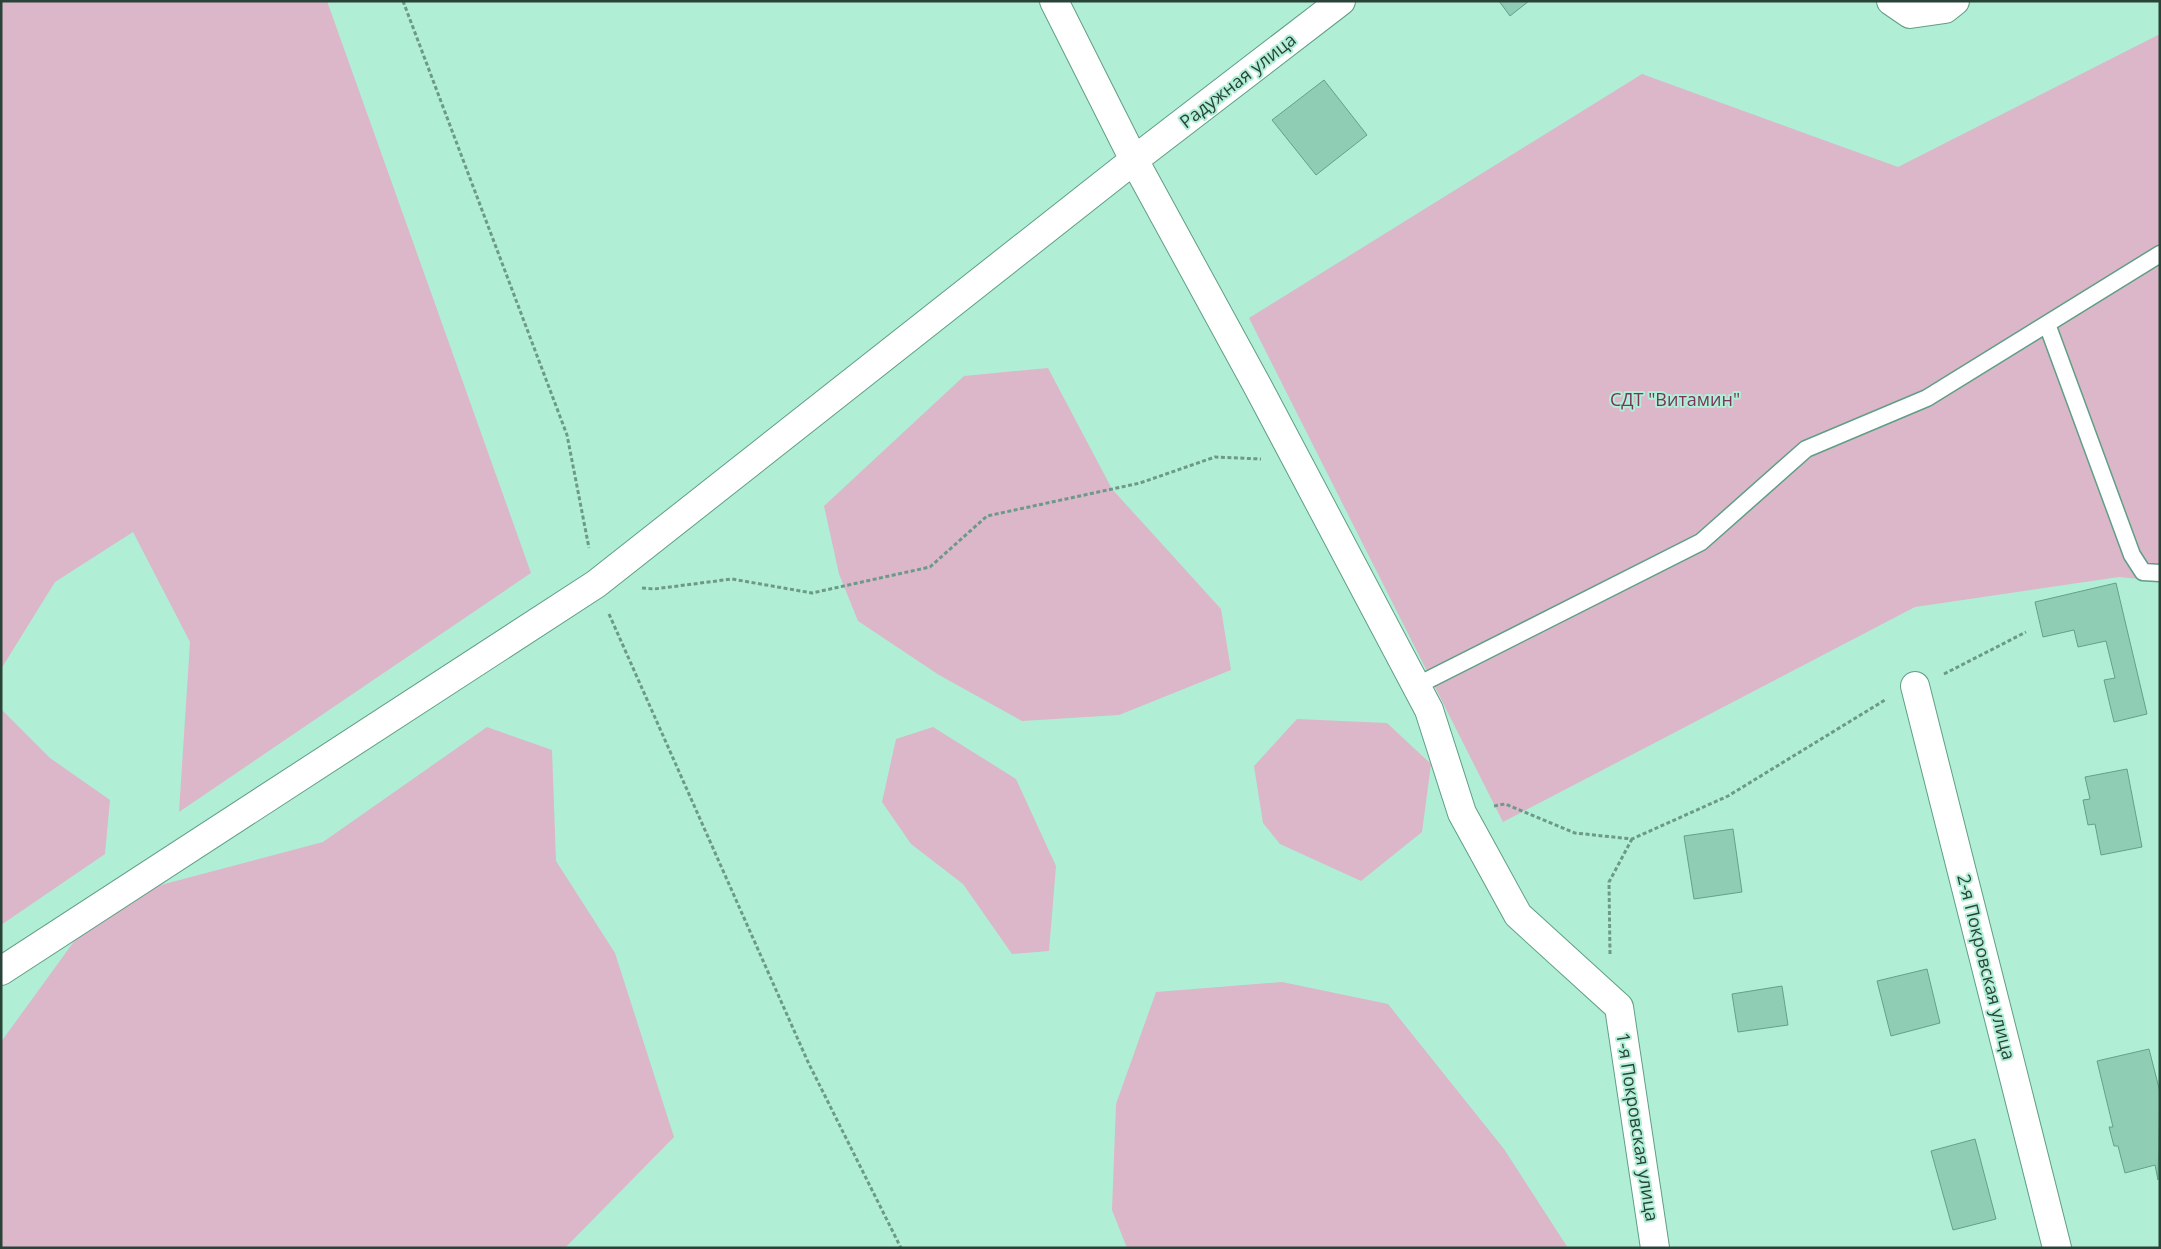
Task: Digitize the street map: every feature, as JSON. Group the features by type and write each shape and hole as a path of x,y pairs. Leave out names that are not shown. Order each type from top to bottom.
{"street":[{"path":"1054,1 1134,160 1297,460 1429,710 1462,813 1518,915 1619,1007"},
{"name":"Радужная улица","path":"1,971 596,584 1134,160 1341,1"},
{"path":"1891,1 1910,14 1946,9 1955,1"},
{"name":"2-я Покровская улица","path":"1915,686 2057,1248"},
{"name":"1-я Покровская улица","path":"1619,1007 1655,1248"}],"lane":[{"path":"1416,686 1701,542 1806,449 1927,398 2160,254"},
{"path":"2046,324 2132,555 2143,572 2160,573"}],"path":[{"path":"403,1 567,435 596,584 808,1062 901,1248"},
{"path":"596,584 654,589 732,579 812,593 930,567 987,516 1140,484 1215,457 1297,460"},
{"path":"1462,813 1505,804 1576,833 1632,838 1728,796 1828,737 1883,701 1961,666 2026,632"},
{"path":"1619,1007 1608,946 1609,882 1632,838"}],"green space":[{"path":"1,1 327,1 531,573 179,812 190,642 133,532 55,582 1,669"},
{"name":"СДТ \"Витамин\"","path":"2160,34 2160,581 2119,577 1915,607 1503,822 1249,318 1642,74 1898,167"},
{"path":"1048,368 1112,489 1221,609 1231,670 1119,715 1022,721 939,675 858,621 839,574 824,506 964,376"},
{"path":"1,709 50,758 110,800 105,854 1,925"},
{"path":"1297,719 1387,723 1431,764 1422,832 1361,881 1280,844 1263,823 1254,766"},
{"path":"487,727 552,750 556,861 615,953 674,1137 565,1248 1,1248 1,1042 104,900 323,842"},
{"path":"933,727 1016,779 1056,866 1049,951 1012,954 963,884 911,844 882,802 896,739"},
{"path":"1282,982 1388,1004 1504,1149 1568,1248 1127,1248 1112,1210 1116,1104 1156,992"}],"building":[{"path":"1499,1 1529,1 1510,16"},
{"path":"1324,80 1367,135 1316,175 1272,120"},
{"path":"2116,583 2147,714 2114,722 2104,680 2115,678 2106,641 2078,647 2074,630 2043,637 2035,602"},
{"path":"2127,769 2142,847 2101,855 2095,824 2088,825 2083,800 2090,799 2085,777"},
{"path":"1733,829 1742,892 1694,899 1684,836"},
{"path":"1927,969 1940,1023 1891,1036 1877,981"},
{"path":"1782,986 1788,1025 1738,1032 1732,994"},
{"path":"2149,1049 2160,1092 2158,1180 2155,1165 2125,1173 2118,1146 2114,1146 2109,1127 2113,1127 2097,1061"},
{"path":"1975,1139 1996,1219 1953,1230 1931,1151"}]}
